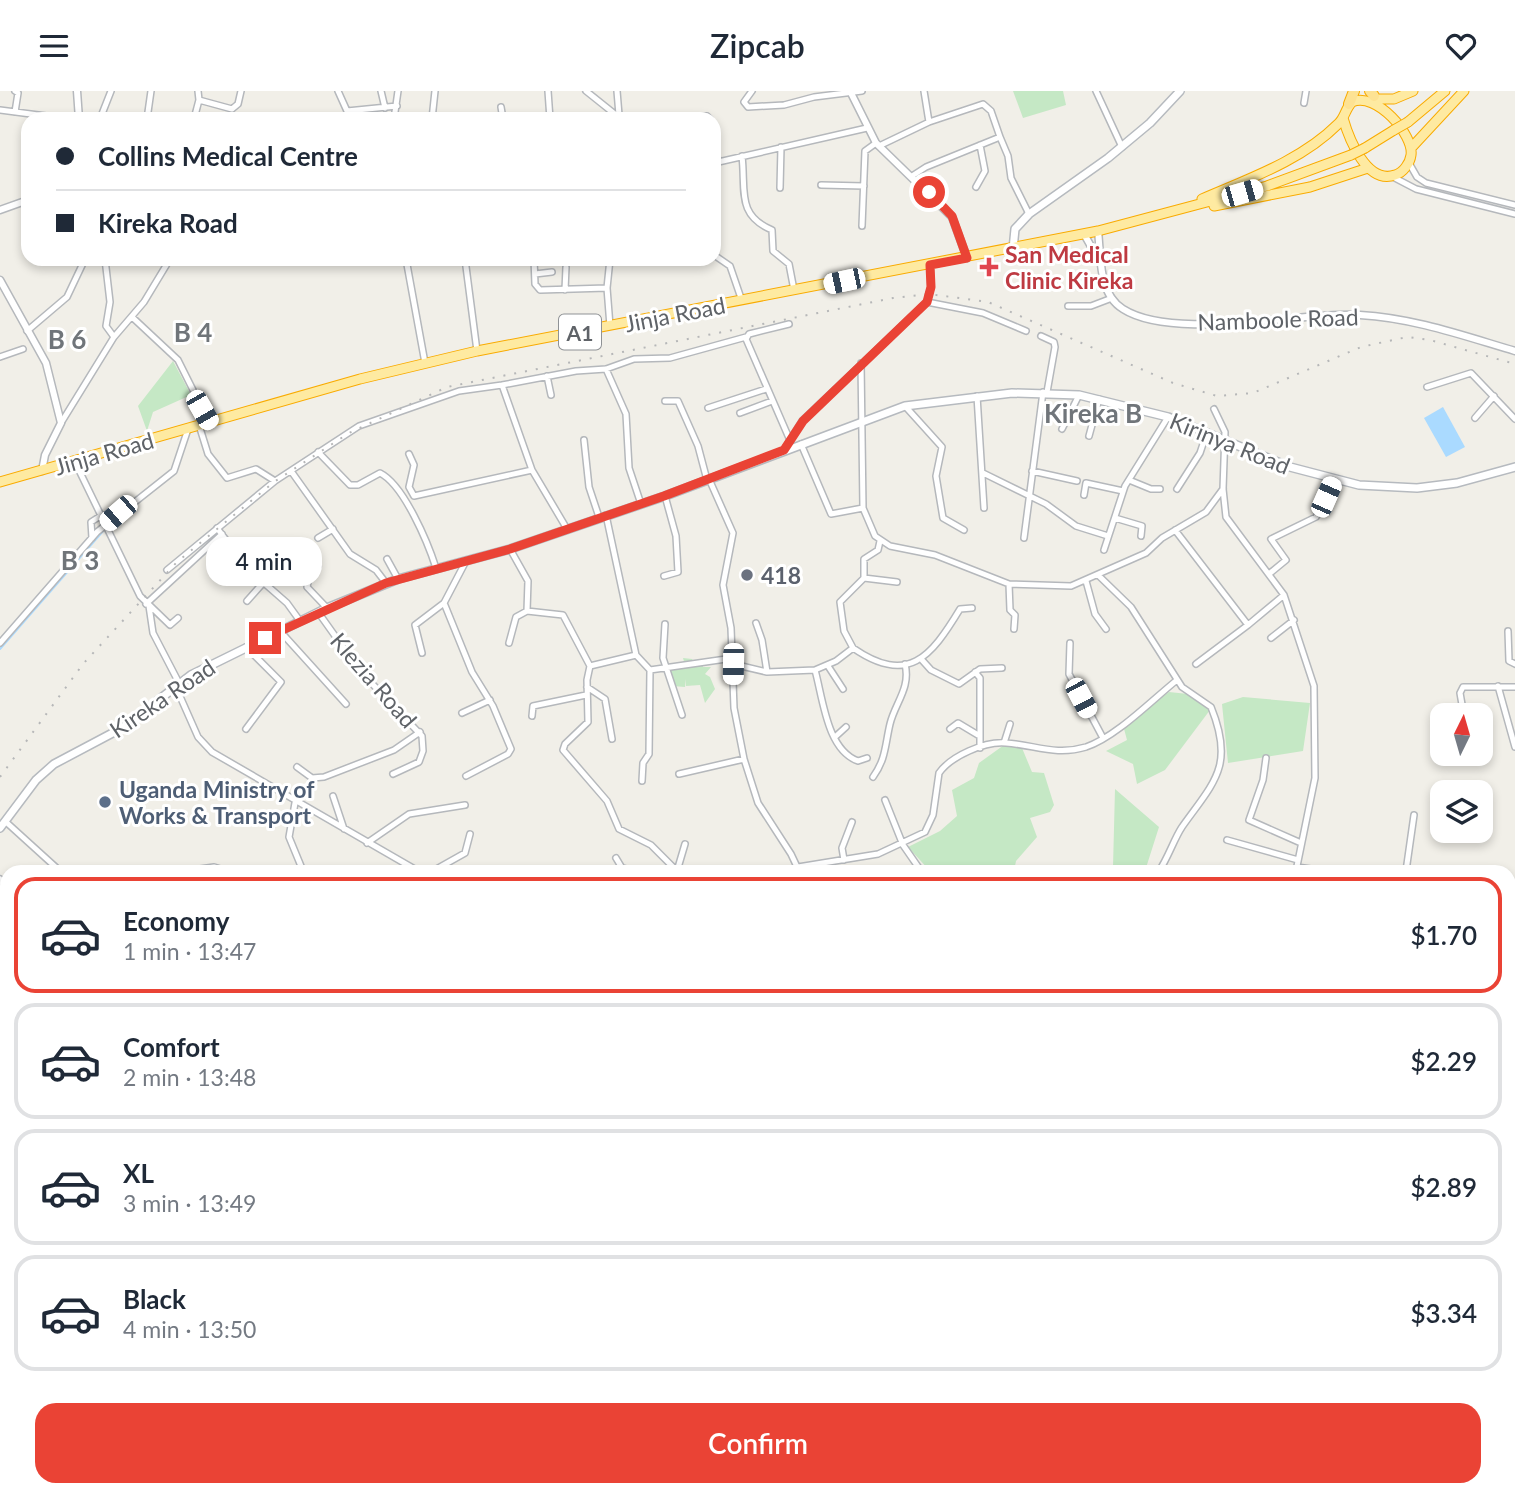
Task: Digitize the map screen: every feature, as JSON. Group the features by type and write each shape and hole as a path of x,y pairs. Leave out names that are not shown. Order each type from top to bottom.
{"highway":[{"path":"1168,214 1279,165 1318,140 1343,118 1354,91"},
{"path":"1349,104 1360,96 1374,95 1394,99 1413,91"},
{"name":"Jinja Road","path":"0,482 188,428 477,351 1013,249 1168,214 1279,182 1351,155 1408,121 1445,91"},
{"path":"1343,118 1368,168 1382,177 1393,177 1409,163 1412,147 1464,91"},
{"path":"1374,95 1387,104 1412,147"},
{"path":"1168,214 1296,190 1368,168"}],"main road":[{"path":"1013,249 1015,229 1028,214 1122,147 1180,91"},
{"name":"Kirinya Road","path":"784,450 905,406 977,396 1045,392 1099,399 1168,417 1290,467 1359,485 1418,488 1468,480 1515,467"},
{"name":"Kireka Road","path":"0,828 36,780 54,764 122,728 177,684 246,647 386,583 510,549 602,515 664,496 784,450"}],"street":[{"path":"15,91 18,92 15,112"},
{"path":"77,91 78,112"},
{"path":"103,112 111,91"},
{"path":"149,112 151,91"},
{"path":"196,112 198,91"},
{"path":"199,100 232,109 237,106 241,91"},
{"path":"338,91 347,111 397,106"},
{"path":"381,91 385,108"},
{"path":"396,112 398,91"},
{"path":"433,112 435,91"},
{"path":"548,91 550,112"},
{"path":"586,91 613,112"},
{"path":"617,91 619,112"},
{"path":"752,91 744,102 748,107 784,105 814,97 862,91"},
{"path":"924,91 929,122"},
{"path":"1096,91 1122,147"},
{"path":"1304,103 1306,91"},
{"path":"850,92 878,144 952,216 967,258"},
{"path":"862,226 865,151 929,122 985,104 1008,156 1011,178 1028,214"},
{"path":"501,107 502,112"},
{"path":"0,110 21,113"},
{"path":"721,161 867,128"},
{"path":"912,176 926,167 1000,137"},
{"path":"976,187 985,171 980,145"},
{"path":"780,188 781,147"},
{"path":"743,156 746,211 754,222 772,230 773,251 789,264 794,292"},
{"path":"1409,163 1417,177 1426,183 1515,205"},
{"path":"1393,177 1416,189 1515,214"},
{"path":"821,185 864,186"},
{"path":"0,210 21,202"},
{"path":"944,220 952,216"},
{"path":"1098,231 1101,264"},
{"path":"1068,306 1091,306 1112,298 1101,264 1084,234"},
{"path":"721,260 730,266 743,301"},
{"path":"784,450 789,438 803,421 927,302 931,287 930,265"},
{"path":"27,331 67,297 82,266"},
{"path":"106,266 110,296 106,325 114,337"},
{"path":"42,471 45,455 61,423 114,337 155,286 166,266"},
{"path":"407,266 425,363"},
{"path":"466,266 477,351"},
{"path":"534,266 536,287 540,290 607,288"},
{"path":"609,266 607,288 610,326"},
{"path":"565,290 566,267"},
{"path":"535,274 552,272"},
{"path":"0,280 46,363 61,423"},
{"name":"Namboole Road","path":"1112,298 1131,313 1175,322 1236,323 1335,315 1383,317 1444,329 1515,351"},
{"path":"927,302 983,313 1026,331"},
{"path":"132,317 178,360 204,424 208,454 227,478 256,469 275,481"},
{"path":"167,570 275,481 359,426 459,391 606,369 634,359 670,358 789,324"},
{"path":"1024,538 1028,495 1055,347 1054,342 1041,336"},
{"path":"746,337 789,438"},
{"path":"0,357 23,349"},
{"path":"861,363 863,508 871,529 880,541 901,549 935,555 1009,584 1071,586 1146,553 1175,530 1206,512 1223,489"},
{"path":"606,369 626,414 629,468 641,504"},
{"path":"1427,387 1471,373 1515,419"},
{"path":"547,376 551,395"},
{"path":"502,385 532,470 567,529"},
{"path":"708,408 766,389"},
{"path":"1062,429 1079,395"},
{"path":"977,396 984,473 984,508"},
{"path":"1475,418 1493,396"},
{"path":"1089,436 1099,399"},
{"path":"665,401 678,401 698,446 708,479 733,533 723,582 733,661 734,708 744,759 758,803 797,865"},
{"path":"740,413 772,401"},
{"path":"905,406 942,447 936,476 943,518 964,530"},
{"path":"1214,409 1224,429 1223,489 1226,517 1284,596 1314,686 1315,778 1297,865"},
{"path":"1104,550 1129,480 1168,417"},
{"path":"0,643 107,523 174,471 188,428"},
{"path":"1177,489 1198,456 1207,432"},
{"path":"584,440 589,487 602,515 636,655 650,670 649,754 643,763 642,781"},
{"path":"801,444 831,514 863,508"},
{"path":"318,452 350,485 358,485 380,473 391,481 421,530 436,568"},
{"path":"408,454 414,465 409,487 414,496 532,470"},
{"path":"75,462 107,523 138,592 148,605 172,625 178,618"},
{"path":"291,471 350,554 376,570 386,583"},
{"path":"1032,471 1077,481"},
{"path":"984,473 1046,503 1076,526 1108,536"},
{"path":"1129,480 1151,489 1160,489"},
{"path":"1269,574 1286,560 1272,539 1316,517 1333,480"},
{"path":"1084,495 1086,483 1124,491"},
{"path":"664,496 676,536 678,570 677,574 664,576"},
{"path":"92,538 91,523 102,515"},
{"path":"1115,518 1142,526 1141,536"},
{"path":"217,528 240,559 287,603 300,621"},
{"path":"318,538 334,530"},
{"path":"1175,530 1248,625"},
{"path":"222,534 148,605 149,620 203,744 295,803 407,865"},
{"path":"880,541 878,550 864,559 864,578 840,602 844,631 853,648 877,663 905,664 922,660 944,638 960,609 972,608"},
{"path":"510,549 528,580 527,611"},
{"path":"310,558 318,566 309,578 307,587 327,608"},
{"path":"387,559 398,579"},
{"path":"422,653 415,625 444,603 466,561"},
{"path":"1098,575 1131,607 1177,680 1191,695 1213,710 1221,744 1221,762 1215,781 1182,827 1162,865"},
{"path":"864,578 897,582"},
{"path":"1086,581 1095,614 1105,629"},
{"path":"247,601 263,583"},
{"path":"1009,584 1010,610 1015,615 1014,629"},
{"path":"1196,664 1284,596"},
{"path":"444,603 472,672 490,700 511,751 466,776"},
{"path":"509,643 516,617 527,611 564,615 590,666 586,695 588,722 563,745 564,753 607,801 618,829 651,845 671,865"},
{"path":"149,620 157,613"},
{"name":"Klezia Road","path":"318,613 359,671 420,732 424,745 419,762 393,774"},
{"path":"1271,638 1294,621"},
{"path":"756,623 762,640 766,672"},
{"path":"665,624 662,651 682,715"},
{"path":"280,631 346,704"},
{"path":"1508,631 1509,661 1515,664"},
{"path":"1070,643 1069,674 1103,738"},
{"path":"246,647 281,682 246,729"},
{"path":"650,670 733,661 766,672 815,670 828,666 853,648"},
{"path":"590,666 636,655"},
{"path":"922,660 931,670 957,684 975,672 1002,668"},
{"path":"873,777 884,761 890,724 904,694 905,664"},
{"path":"828,666 844,689"},
{"path":"815,670 835,737 845,755 858,761 867,758"},
{"path":"975,672 980,678 980,748"},
{"path":"819,865 903,845 929,828 939,773 944,767 980,748 1004,743 1051,752 1087,747 1103,738 1177,680"},
{"path":"587,687 605,699 612,739"},
{"path":"1498,687 1515,747"},
{"path":"1463,703 1461,688 1515,687"},
{"path":"532,716 533,706 586,695"},
{"path":"462,713 490,700"},
{"path":"950,729 958,723 978,735"},
{"path":"1004,743 1010,724"},
{"path":"835,737 846,727"},
{"path":"297,767 312,778 330,776 394,750 420,732"},
{"path":"1266,758 1263,780 1249,820 1301,843"},
{"path":"679,774 744,759"},
{"path":"333,796 344,829"},
{"path":"885,800 903,845 916,865"},
{"path":"295,803 289,837 301,865"},
{"path":"367,843 409,814 466,805"},
{"path":"1407,865 1414,815"},
{"path":"6,821 54,865"},
{"path":"844,860 842,848 852,823"},
{"path":"444,865 465,853 470,834"},
{"path":"1227,840 1298,860"},
{"path":"679,865 685,844"},
{"path":"616,858 620,865"}],"green space":[{"path":"1013,91 1063,91 1066,105 1023,118"},
{"path":"173,361 191,395 153,412 147,431 138,406"},
{"path":"683,658 692,659 697,667 698,661 703,661 703,667 711,667 705,674 710,677 715,689 705,703 700,685 686,686 686,679 685,687 673,686 668,670 685,665"},
{"path":"1169,692 1188,694 1210,710 1165,770 1137,784 1133,764 1106,751 1127,740 1123,725"},
{"path":"1243,697 1310,703 1303,751 1228,763 1222,704"},
{"path":"1004,745 1022,748 1032,772 1044,773 1054,805 1050,812 1030,818 1037,837 1015,865 924,865 908,847 940,831 957,816 952,790 974,778 979,763"},
{"path":"1115,789 1159,827 1147,865 1113,865"}],"water":[{"path":"1443,407 1465,447 1446,457 1424,418"}],"waterway":[{"path":"0,649 104,530"}],"railway":[{"path":"0,777 83,664 176,563 274,482 349,433 447,387 893,298 929,294 988,302 1173,383 1217,396 1253,393 1361,347 1407,337 1430,340 1515,364"}],"place":[{"name":"San Medical Clinic Kireka","path":"989,267"},
{"name":"418","path":"747,575"},
{"name":"Uganda Ministry of Works & Transport","path":"105,802"}],"district":[{"name":"B 4","path":"193,332"},
{"name":"B 6","path":"67,339"},
{"name":"Kireka B","path":"1093,413"},
{"name":"B 3","path":"80,560"}],"route":[{"path":"265,638 386,583 510,549 664,496 784,450 795,429 927,302 932,278 930,265 967,258 952,216 929,192"}]}
